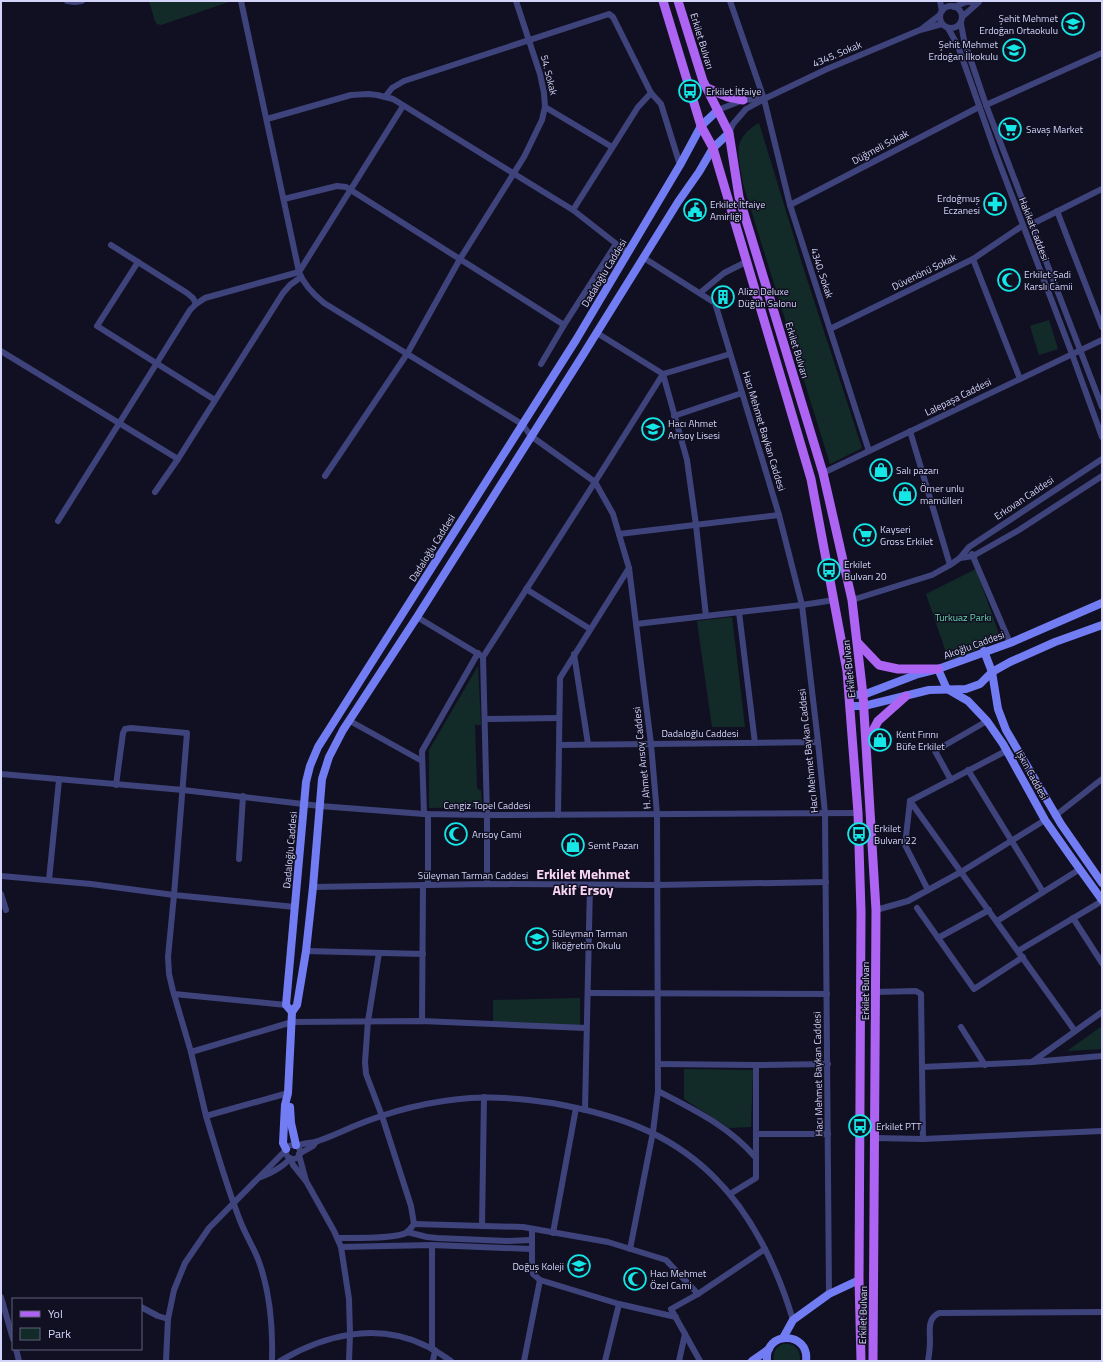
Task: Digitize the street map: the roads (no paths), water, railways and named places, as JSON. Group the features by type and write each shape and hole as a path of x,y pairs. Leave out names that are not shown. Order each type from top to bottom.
{"main road":[{"name":"Erkilet Bulvarı","path":"663,1 701,126 713,148 811,479 847,671 858,813 861,912 859,1280 861,1361"},
{"name":"Erkilet Bulvarı","path":"678,1 704,81 729,133 739,197 823,473 852,600 858,643 867,743 876,910 873,1361"},
{"path":"707,88 728,97 743,100"},
{"path":"858,643 879,665 898,669 938,669"},
{"path":"867,743 878,721 906,696"},
{"path":"859,1280 874,1280"}],"street":[{"path":"67,1 82,1"},
{"path":"241,1 300,274 310,291 324,303 522,424"},
{"name":"54. Sokak","path":"325,476 407,354 460,259 524,157 542,120 545,99 542,84 516,1"},
{"name":"4340. Sokak","path":"730,1 764,99 790,205 869,451"},
{"path":"940,1 941,22 945,26 955,28 980,1"},
{"path":"941,13 951,5 980,1"},
{"path":"951,5 960,10 962,20"},
{"name":"4345. Sokak","path":"920,30 941,13"},
{"path":"385,97 392,88 404,81 609,14 613,17 651,93 662,104 680,165"},
{"name":"Hakikat Caddesi","path":"962,20 964,40 986,105 1102,406"},
{"name":"4345. Sokak","path":"729,133 733,124 746,109 764,99 827,69 920,30 945,26"},
{"name":"Hakikat Caddesi","path":"945,26 958,46 1022,226 1072,354 1102,437"},
{"path":"986,105 1102,53"},
{"path":"572,210 638,107 651,93"},
{"path":"267,119 351,95 368,94 385,97 403,106 572,210 628,253"},
{"name":"4345. Sokak","path":"718,110 743,100 764,99"},
{"path":"156,492 283,293 300,274 403,106"},
{"name":"Düğmeli Sokak","path":"790,205 979,106"},
{"path":"544,107 612,147"},
{"name":"Dadaloğlu Caddesi","path":"286,1005 304,804 308,774 318,747 576,340 680,165 701,126 718,110"},
{"path":"306,1181 299,1155 300,1149 297,1146 291,1123 288,1096 292,1012 297,1005 306,951 322,779 329,757 350,721 597,333 678,202 699,172 713,148 729,133"},
{"path":"284,199 337,186 346,187 564,325"},
{"path":"1032,224 1102,189"},
{"path":"1057,211 1102,327"},
{"name":"Düvenönü Sokak","path":"830,329 974,259 1022,226"},
{"path":"541,364 616,244"},
{"path":"111,245 187,293 196,304"},
{"name":"Hacı Mehmet Baykan Caddesi","path":"644,258 715,303 779,515 802,605 825,813 829,1294"},
{"path":"974,259 1020,379"},
{"path":"138,262 97,326 215,400"},
{"path":"700,294 724,273 746,262"},
{"path":"58,521 187,314 196,304 210,297 300,274"},
{"path":"597,333 663,374 687,460 706,616"},
{"name":"Lalepaşa Caddesi","path":"823,473 1102,340"},
{"path":"1,351 178,459"},
{"path":"422,1021 426,885 426,814 422,751 480,655 526,589 663,374 730,354"},
{"path":"674,416 742,393"},
{"name":"H. Ahmet Arısoy Caddesi","path":"522,424 531,436 595,482 613,514 619,534 628,568 636,624 651,744 657,814 658,1092 653,1132 630,1249"},
{"path":"910,431 950,565"},
{"name":"Erkovan Caddesi","path":"852,600 932,575 950,565 960,558 969,547 1102,459"},
{"name":"Erkovan Caddesi","path":"960,558 973,556 1019,530 1102,476"},
{"path":"619,534 779,515"},
{"path":"969,547 1010,642"},
{"path":"558,815 560,678 628,568"},
{"path":"526,589 590,629"},
{"path":"636,624 834,600"},
{"name":"Akoğlu Caddesi","path":"849,694 863,695 918,674 938,669 1010,642 1102,603"},
{"path":"739,612 755,743"},
{"path":"417,617 480,655"},
{"path":"850,706 864,706 929,690 966,689 980,684 992,672 1010,662 1055,642 1102,625"},
{"name":"Işkın Caddesi","path":"984,651 992,672 998,709 1002,722 1055,816 1102,883"},
{"path":"574,654 588,744"},
{"path":"480,655 484,719 487,816 487,884"},
{"path":"938,669 949,690"},
{"name":"Işkın Caddesi","path":"949,690 968,701 987,721 1006,751 1045,820 1102,900"},
{"path":"484,719 559,718"},
{"path":"350,721 422,761"},
{"path":"951,780 934,751 987,721"},
{"path":"116,785 123,733 126,729 131,728 187,733 168,961 170,978 191,1052 206,1116 222,1169 242,1224 254,1248 265,1284 271,1322 272,1361"},
{"name":"Dadaloğlu Caddesi","path":"559,745 818,742"},
{"path":"910,801 1006,751"},
{"path":"968,770 1043,892"},
{"name":"Cengiz Topel Caddesi","path":"1,774 243,796 320,806 426,814 487,816 858,813"},
{"path":"1055,816 1102,779"},
{"path":"48,880 58,780"},
{"path":"238,859 243,796"},
{"path":"910,801 1075,1031"},
{"path":"910,801 905,845 928,890"},
{"path":"876,910 908,901 961,872 1045,820"},
{"path":"997,921 1080,869"},
{"path":"1,876 295,907"},
{"name":"Süleyman Tarman Caddesi","path":"313,887 487,884 657,885 826,882"},
{"path":"585,1110 590,885"},
{"path":"1,894 6,910"},
{"path":"1018,951 1102,900"},
{"path":"917,908 974,989 1023,957"},
{"path":"938,938 989,910"},
{"path":"1073,918 1102,963"},
{"path":"306,951 423,954"},
{"path":"379,953 368,1021 365,1062 366,1074 382,1116 411,1206 414,1224"},
{"path":"876,992 916,991 921,994 923,1140"},
{"path":"588,993 658,992 827,994"},
{"path":"174,994 286,1005 292,1012"},
{"path":"1032,1062 1102,1012"},
{"path":"191,1052 292,1022 422,1021 586,1028"},
{"path":"961,1027 985,1065"},
{"path":"922,1067 985,1065 1102,1056"},
{"path":"658,1064 828,1064"},
{"path":"730,1194 756,1178 756,1065"},
{"path":"658,1092 729,1132 742,1142 756,1158"},
{"path":"206,1116 288,1096"},
{"path":"288,1096 285,1105 283,1144 287,1156 291,1159 293,1165 306,1181 338,1238 341,1247 347,1281 350,1334 349,1361"},
{"path":"482,1226 484,1097"},
{"path":"261,1178 264,1172 292,1144 297,1146 316,1142 382,1116 426,1104 456,1099 484,1097 513,1098 576,1108 627,1121 653,1132 689,1155 710,1173 730,1194 748,1220 765,1249 779,1280 793,1320"},
{"path":"552,1232 576,1108"},
{"path":"874,1138 923,1140 1102,1132"},
{"path":"756,1134 828,1134"},
{"path":"166,1361 168,1319 176,1283 185,1263 205,1234 234,1202 261,1178 291,1159 296,1158 313,1146 316,1142"},
{"path":"414,1224 523,1227 608,1242 666,1260 698,1294"},
{"path":"338,1238 384,1237 404,1234 414,1224"},
{"path":"532,1229 531,1249 533,1274 540,1280 619,1304 676,1317"},
{"path":"407,1232 437,1238 507,1241 531,1240"},
{"path":"341,1247 432,1245 531,1249"},
{"path":"432,1245 433,1361"},
{"path":"700,1361 671,1309 698,1294 765,1249"},
{"path":"524,1361 540,1280"},
{"path":"783,1338 793,1320 829,1294 859,1280"},
{"path":"1,1297 12,1336"},
{"path":"606,1361 619,1304"},
{"path":"142,1308 158,1316 168,1319"},
{"path":"928,1361 930,1346 929,1325 934,1317 942,1312 1102,1312"},
{"path":"280,1361 319,1342 339,1336 371,1332 393,1334 415,1341 451,1361"},
{"path":"678,1361 685,1334"},
{"path":"767,1361 767,1353 769,1349 774,1342 783,1338 794,1339 800,1343 806,1352 806,1361"},
{"path":"752,1361 769,1349"},
{"path":"16,1350 19,1361"}],"place":[{"name":"Şehit Mehmet Erdoğan Ortaokulu","path":"1073,24"},
{"name":"Şehit Mehmet Erdoğan İlkokulu","path":"1014,50"},
{"name":"Erkilet İtfaiye","path":"690,91"},
{"name":"Savaş Market","path":"1010,129"},
{"name":"Erdoğmuş Eczanesi","path":"995,204"},
{"name":"Erkilet İtfaiye Amirliği","path":"695,210"},
{"name":"Erkilet Şadi Karslı Camii","path":"1009,280"},
{"name":"Alize Deluxe Düğün Salonu","path":"723,297"},
{"name":"Hacı Ahmet Arısoy Lisesi","path":"653,429"},
{"name":"Salı pazarı","path":"881,470"},
{"name":"Ömer unlu mamülleri","path":"905,494"},
{"name":"Kayseri Gross Erkilet","path":"865,535"},
{"name":"Erkilet Bulvarı 20","path":"829,570"},
{"name":"Kent Fırını Büfe Erkilet","path":"880,740"},
{"name":"Arısoy Cami","path":"456,834"},
{"name":"Erkilet Bulvarı 22","path":"859,834"},
{"name":"Semt Pazarı","path":"573,845"},
{"name":"Süleyman Tarman İlköğretim Okulu","path":"537,939"},
{"name":"Erkilet PTT","path":"860,1126"},
{"name":"Doğuş Koleji","path":"579,1266"},
{"name":"Hacı Mehmet Özel Cami","path":"635,1279"}],"district":[{"name":"Erkilet Mehmet Akif Ersoy","path":"583,882"}],"park label":[{"name":"Turkuaz Parkı","path":"963,617"}]}
